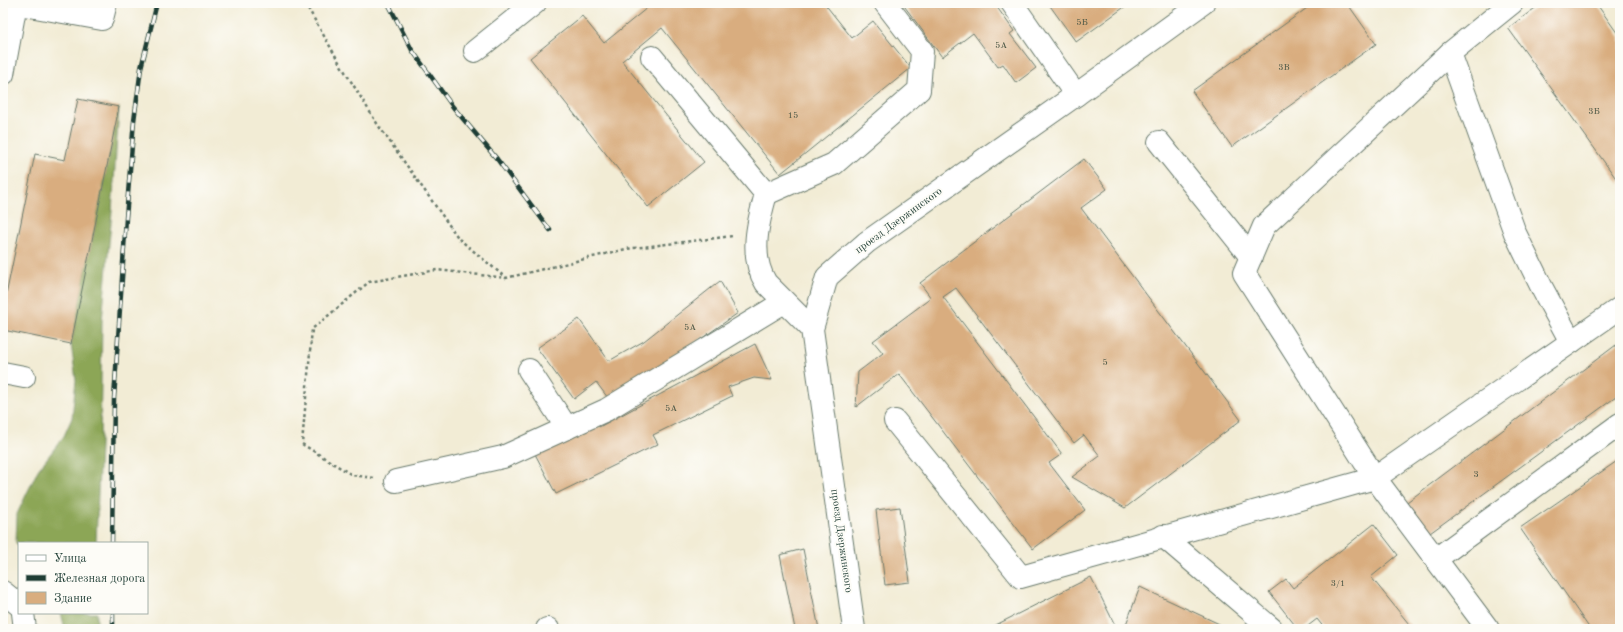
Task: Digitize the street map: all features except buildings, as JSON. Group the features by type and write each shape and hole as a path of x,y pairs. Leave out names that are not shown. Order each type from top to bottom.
{"street":[{"path":"13,3 102,19 106,3"},
{"path":"3,74 16,3"},
{"path":"475,51 535,3"},
{"path":"766,194 834,164 919,90 922,51 885,3"},
{"path":"1012,3 1076,95"},
{"name":"проезд Дзержинского","path":"854,629 812,329 827,277 867,242 1076,95 1203,3"},
{"path":"1488,629 1375,478 1244,273 1264,226 1450,53 1512,3"},
{"path":"1450,53 1515,233 1571,342"},
{"path":"652,57 766,194"},
{"path":"1158,142 1251,258"},
{"path":"766,194 758,224 757,260 761,276 784,302 812,329"},
{"path":"396,481 503,457 567,428 606,410 784,302"},
{"path":"895,421 1021,577 1163,536 1375,478 1620,308"},
{"path":"529,370 567,428"},
{"path":"3,373 24,377"},
{"path":"1436,559 1620,424"},
{"path":"1163,536 1272,629"},
{"path":"3,592 18,604"},
{"path":"23,614 25,629"}],"path":[{"path":"305,3 338,62 378,125 459,240 506,278"},
{"path":"396,481 352,475 302,444 312,329 369,282 437,270 506,278 626,249 758,234"}],"green space":[{"path":"119,107 112,211 102,321 100,446 96,542 18,542 18,545 16,543 17,514 38,470 64,436 72,418 76,380 71,344"},
{"path":"61,614 97,614 97,629 65,629"}],"railway":[{"path":"112,542 114,399 134,121 141,68 157,3"},
{"path":"388,3 412,50 453,107 497,159 550,230"},
{"path":"113,614 113,629"}]}
